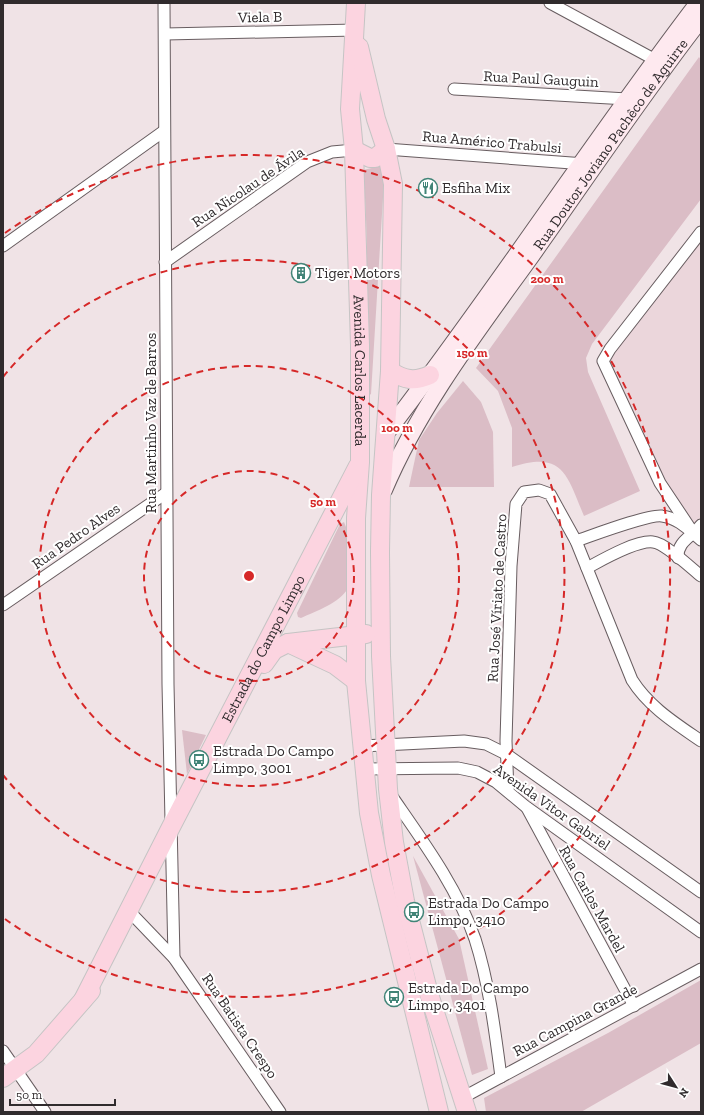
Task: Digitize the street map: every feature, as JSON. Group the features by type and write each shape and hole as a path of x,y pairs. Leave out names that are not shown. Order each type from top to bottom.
{"main road":[{"name":"Avenida Carlos Lacerda","path":"356,3 356,30 350,109 354,147 360,345 360,462 356,518"},
{"name":"Rua Doutor Joviano Pachêco de Aguirre","path":"387,432 430,375 579,164 628,99 661,63 698,16"},
{"name":"Avenida Carlos Lacerda","path":"356,30 376,119 384,143 393,184 390,371 387,432 381,495"},
{"name":"Rua Doutor Joviano Pachêco de Aguirre","path":"381,495 407,440 447,376 596,164 661,63"},
{"path":"354,147 366,133 376,132 384,143"},
{"path":"390,371 399,376 414,380 430,375"},
{"name":"Estrada do Campo Limpo","path":"9,1074 36,1054 83,1000 133,914 328,522 360,462 387,432"},
{"path":"381,495 380,552 384,744 392,827 404,894 429,994 465,1105"},
{"path":"328,522 344,518 356,518 374,533 380,552"},
{"path":"356,518 356,681 370,813 381,875 441,1108"},
{"name":"Estrada do Campo Limpo","path":"171,835 267,658 279,646 288,643 381,633"},
{"path":"288,643 335,665 356,681"}],"street":[{"name":"Rua Martinho Vaz de Barros","path":"164,3 166,492 171,835"},
{"path":"550,3 661,63"},
{"name":"Viela B","path":"164,34 356,30"},
{"name":"Rua Paul Gauguin","path":"454,89 628,99"},
{"path":"3,246 164,132"},
{"name":"Rua Américo Trabulsi","path":"384,143 579,164 596,164"},
{"name":"Rua Nicolau de Ávila","path":"165,262 307,162 332,152 354,147"},
{"path":"699,533 660,483 603,361 606,355 701,232"},
{"name":"Rua José Víriato de Castro","path":"508,790 506,754 511,566 516,504 520,495 524,492 539,490 550,494 576,542"},
{"name":"Rua Pedro Alves","path":"3,605 166,492"},
{"path":"699,533 674,519 661,516 644,519 576,542 632,680 641,694 654,708 701,741"},
{"path":"678,558 677,550 680,545 687,538 699,533"},
{"path":"587,568 640,544 654,542 662,545 701,576"},
{"name":"Avenida Vitor Gabriel","path":"362,746 464,741 486,744 506,754 701,892"},
{"name":"Avenida Vitor Gabriel","path":"365,769 458,768 476,772 508,790 525,806 701,932"},
{"path":"388,789 445,878 462,910 474,939 482,966 502,1077"},
{"name":"Rua Carlos Mardel","path":"525,806 634,1006"},
{"path":"392,827 407,830 422,841"},
{"path":"171,835 174,958"},
{"name":"Rua Batista Crespo","path":"133,914 174,958 280,1112"},
{"name":"Rua Campina Grande","path":"465,1105 502,1077 602,1021 634,1006 701,969"},
{"path":"3,1051 9,1074 45,1112"}],"shaded area":[{"path":"699,57 701,60 701,199 592,344 586,358 588,372 640,491 584,516 567,478 561,470 553,464 543,462 529,463 512,467 512,428 498,391 476,368"},
{"path":"385,165 371,394 364,399 367,256 363,170"},
{"path":"701,230 701,525 694,534 596,362"},
{"path":"463,381 481,402 493,432 494,487 409,487 419,440 437,413"},
{"path":"344,522 346,527 348,588 334,602 301,618 298,617 297,613 340,524"},
{"path":"182,730 206,735 187,774"},
{"path":"413,856 459,939 488,1069 472,1075"},
{"path":"701,980 701,1043 581,1112 486,1112 484,1098 608,1033"}],"place":[{"name":"Esfiha Mix","path":"428,188"},
{"name":"Tiger Motors","path":"301,273"},
{"name":"Estrada Do Campo Limpo, 3001","path":"199,760"},
{"name":"Estrada Do Campo Limpo, 3410","path":"414,912"},
{"name":"Estrada Do Campo Limpo, 3401","path":"394,997"}]}
